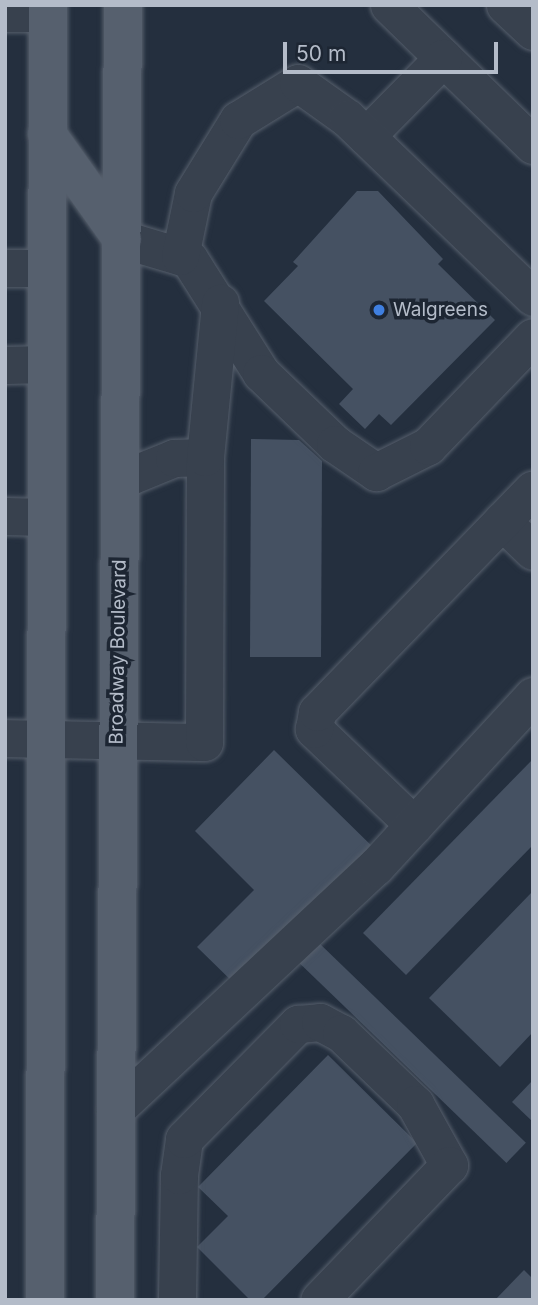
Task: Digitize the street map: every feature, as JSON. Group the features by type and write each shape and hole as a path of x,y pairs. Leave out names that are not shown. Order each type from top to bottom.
{"main road":[{"name":"Broadway Boulevard","path":"115,1300 114,1110 123,5"},
{"path":"46,1300 43,738 48,9"},
{"path":"47,134 122,239"}],"street":[{"path":"389,5 443,58 525,123"},
{"path":"505,5 533,31"},
{"path":"5,13 48,9"},
{"path":"366,136 443,58"},
{"path":"180,256 193,192 238,120 298,83 366,136 533,297"},
{"path":"122,239 189,259 220,303 261,373 335,444 376,472 428,446 533,337"},
{"path":"5,268 47,268"},
{"path":"5,738 204,741 205,457 220,303"},
{"path":"5,365 46,364"},
{"path":"120,480 174,458 205,457"},
{"path":"414,825 314,729 317,712 533,489"},
{"path":"5,516 45,517"},
{"path":"502,521 533,551"},
{"path":"114,1110 243,995 414,825 533,696"},
{"path":"177,1300 179,1175 184,1139 298,1024 320,1022 341,1032 415,1104 449,1165 319,1300"}],"building":[{"name":"Walgreens","path":"357,191 378,191 443,259 438,264 495,320 391,425 379,414 365,429 339,404 353,389 264,301 298,266 293,262"},
{"path":"251,439 299,440 322,461 321,657 250,657"},
{"path":"274,750 380,854 243,992 197,947 254,890 195,831"},
{"path":"533,759 533,845 406,975 363,933"},
{"path":"533,891 533,1032 500,1067 429,998"},
{"path":"318,942 526,1143 506,1163 299,962"},
{"path":"328,1055 417,1143 262,1300 250,1300 197,1247 228,1216 198,1187"},
{"path":"533,1080 533,1122 512,1102"},
{"path":"524,1270 533,1279 533,1300 495,1300"}],"place":[{"name":"Walgreens","path":"379,310"}]}
